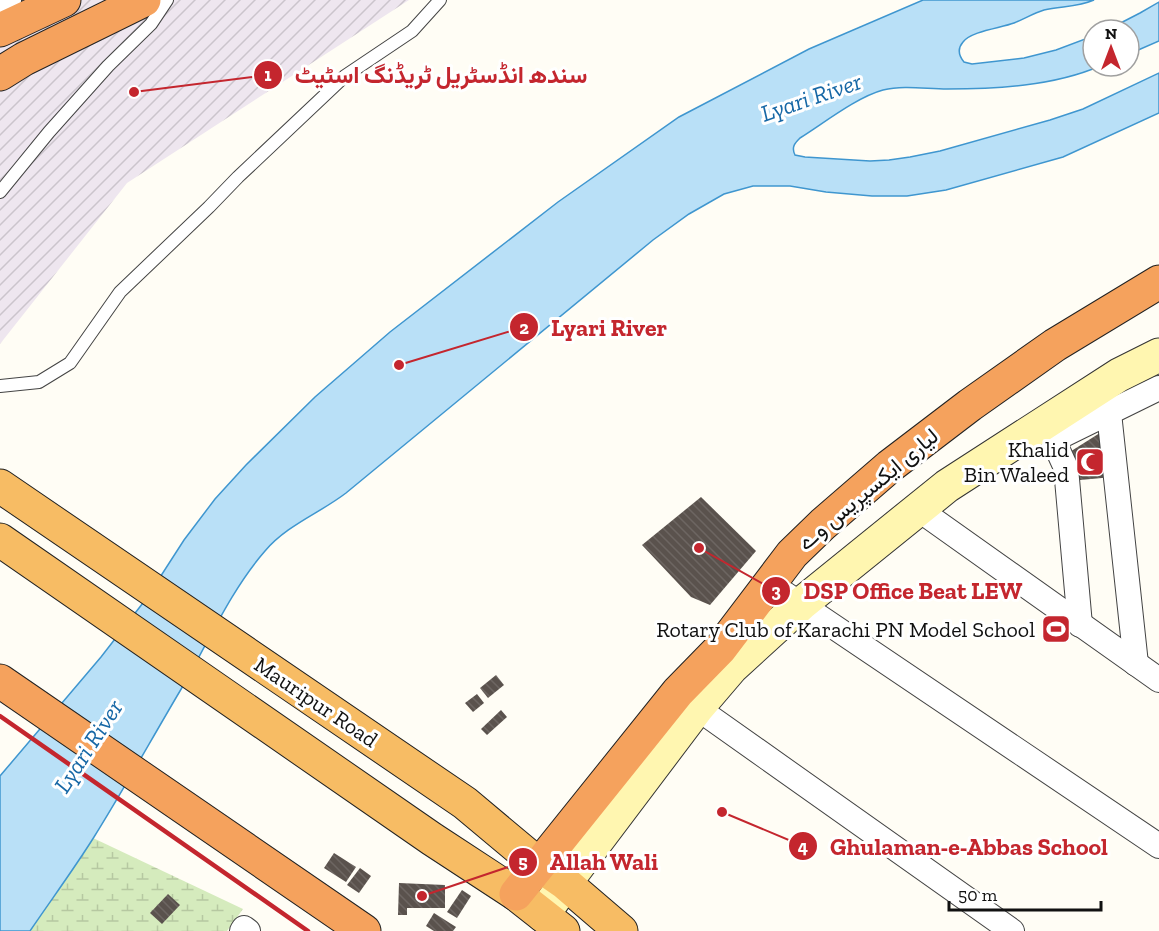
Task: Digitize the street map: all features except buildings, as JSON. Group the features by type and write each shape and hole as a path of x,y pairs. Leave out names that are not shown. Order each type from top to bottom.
{"highway":[{"path":"0,30 64,0"},
{"path":"0,74 24,59 144,0"},
{"name":"لیاری ایکسپریس وے","path":"516,894 678,692 720,649 792,554 846,503 890,466 970,405 1055,345 1159,282"},
{"name":"Mauripur Road","path":"0,486 465,803 621,931"},
{"name":"Mauripur Road","path":"0,540 432,839 516,894 553,923"},
{"path":"0,681 364,931"}],"main road":[{"path":"553,923 565,883 698,708 732,667 801,604 947,486 1049,431 1119,375 1159,355"}],"street":[{"path":"0,3 6,0"},
{"path":"1080,625 1066,468 1049,431 1110,413 1159,388"},
{"path":"1110,413 1136,664"},
{"path":"918,509 1159,680"},
{"path":"769,583 1159,846"},
{"path":"698,708 1012,931"},
{"path":"242,931 244,928 248,931"}],"lane":[{"path":"0,192 49,132 108,66 151,24 167,0"},
{"path":"0,386 39,382 70,363 120,292 345,76 412,31 440,0"}],"shaded area":[{"path":"0,0 409,0 127,183 0,344"}],"green space":[{"path":"93,838 243,909 227,931 30,931"}],"water":[{"path":"923,0 1094,0 1044,10 1014,23 979,32 963,42 959,52 964,62 972,64 1024,58 1081,41 1081,73 1025,85 947,89 907,87 873,93 800,138 795,143 794,152 795,155 805,157 870,161 940,151 1083,109 1159,73 1159,113 1063,157 946,190 907,196 872,196 790,186 753,186 724,194 689,214 653,240 346,493 293,526 265,551 241,583 219,619 180,691 79,861 30,931 0,931 0,776 101,657 146,599 184,540 215,499 246,465 315,397 390,332 558,202 679,117 809,49"},
{"path":"1159,2 1159,41 1141,49 1141,18 1130,18"}],"railway":[{"path":"0,716 308,931"}],"place":[{"name":"سندھ انڈسٹریل ٹریڈنگ اسٹیٹ","path":"134,92"},
{"name":"Lyari River","path":"399,365"},
{"name":"Khalid Bin Waleed","path":"1090,462"},
{"name":"DSP Office Beat LEW","path":"699,548"},
{"name":"Rotary Club of Karachi PN Model School","path":"1056,629"},
{"name":"Ghulaman-e-Abbas School","path":"722,812"},
{"name":"Allah Wali","path":"422,896"}]}
